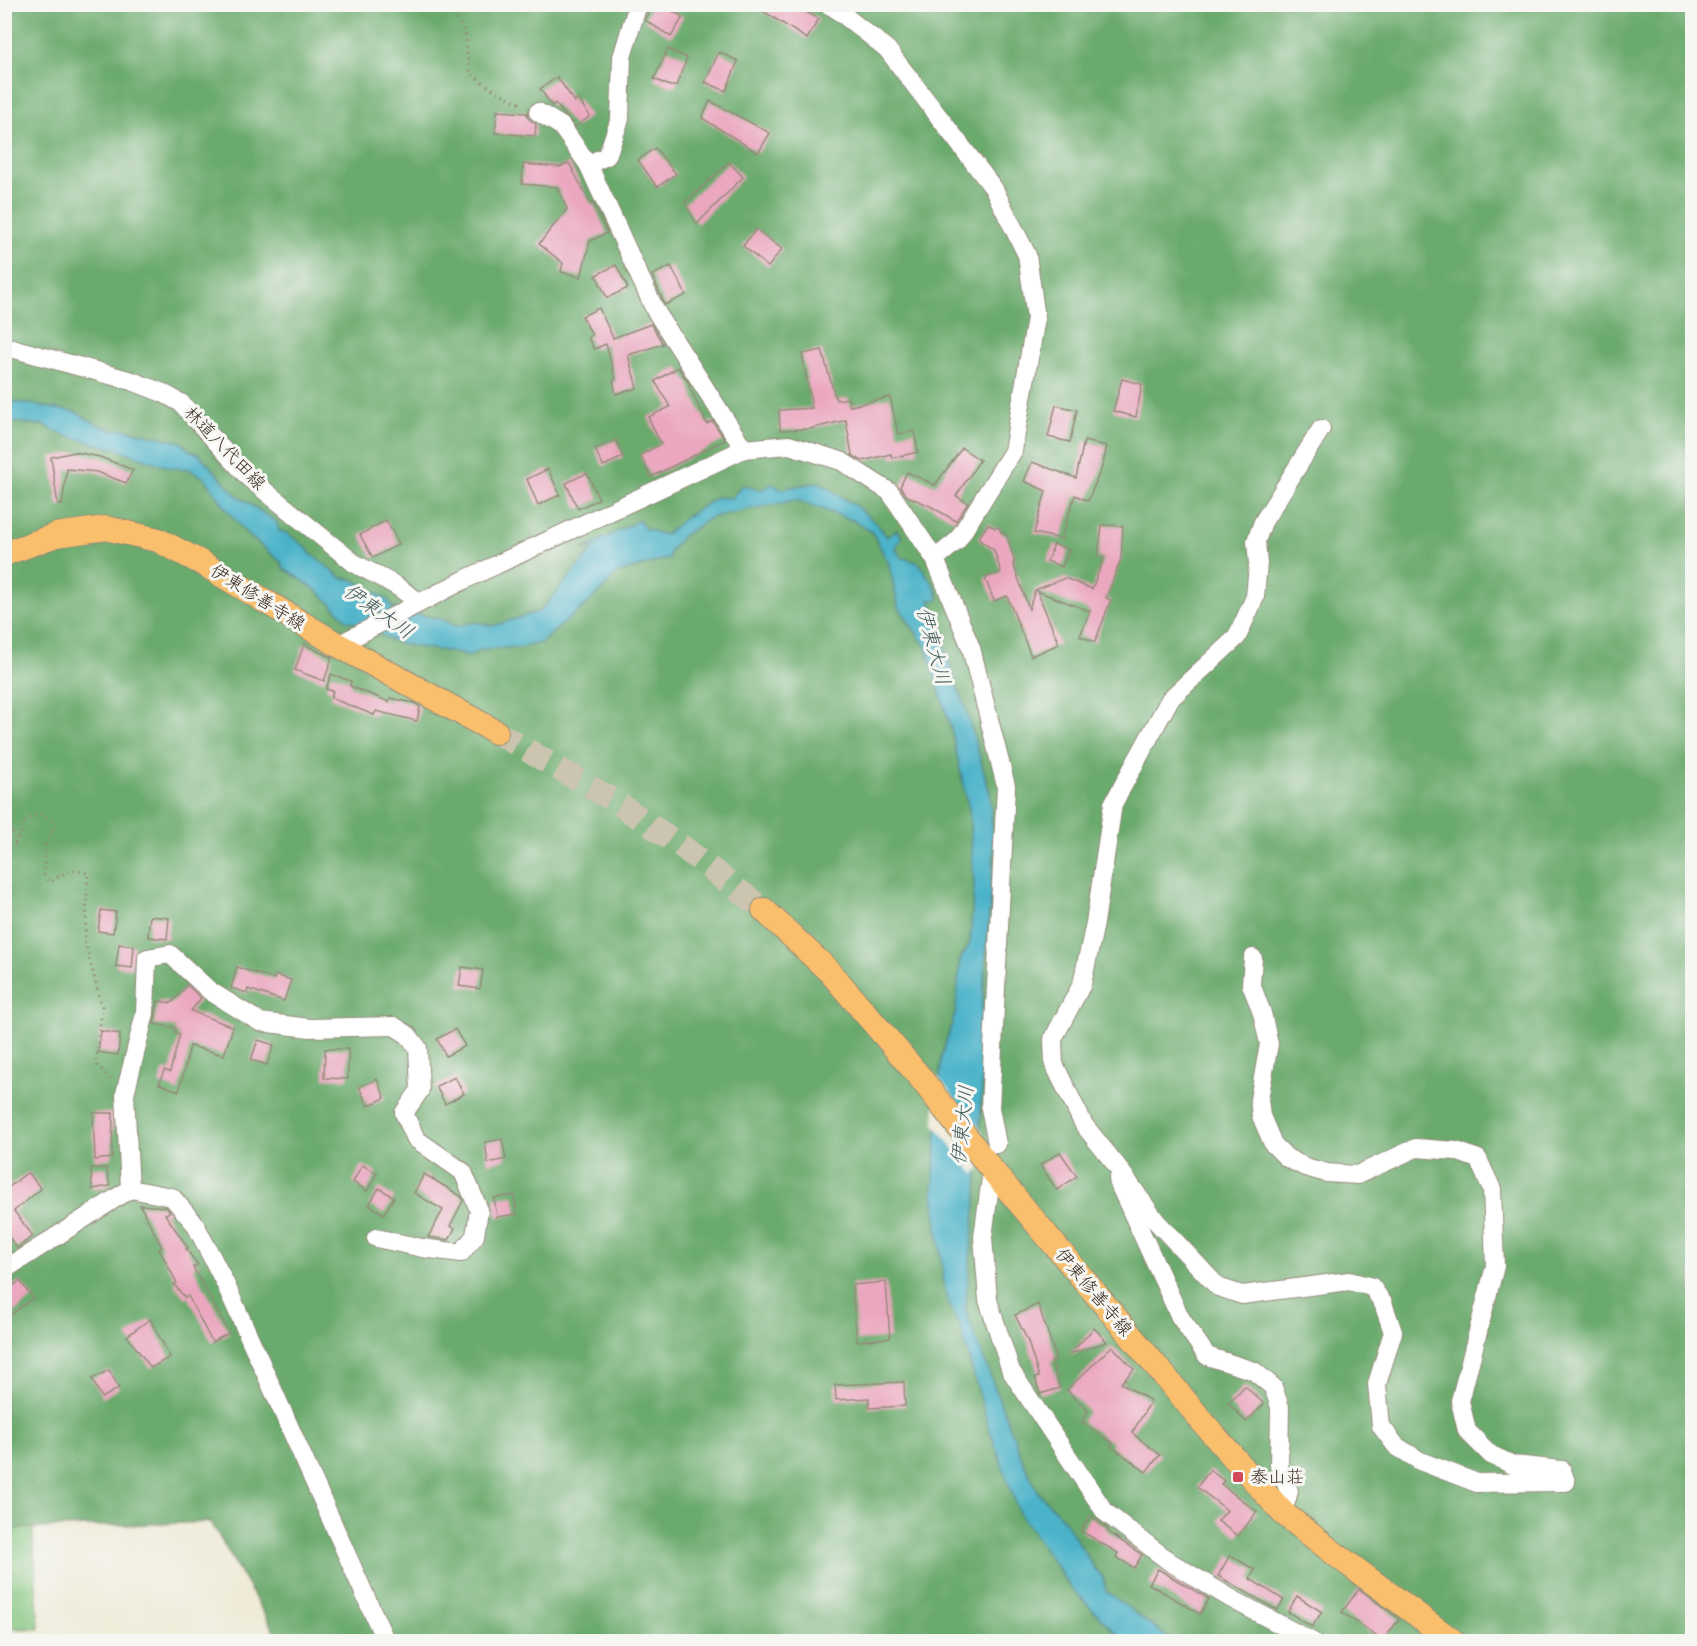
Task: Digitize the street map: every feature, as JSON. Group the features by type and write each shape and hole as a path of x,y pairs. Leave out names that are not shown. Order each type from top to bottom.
{"main road":[{"name":"伊東修善寺線","path":"4,554 56,535 106,528 158,540 200,562 338,645 496,732"},
{"name":"伊東修善寺線","path":"764,910 831,973 918,1076 986,1146 992,1170 1213,1434 1284,1513 1339,1557 1454,1641"}],"street":[{"path":"588,164 607,156 620,119 622,57 638,4"},
{"path":"827,4 887,49 994,189 1027,255 1036,318 1012,451 957,541 935,559"},
{"path":"538,112 561,126 588,164 656,310 744,449"},
{"name":"林道八代田線","path":"4,346 132,381 181,403 249,478 354,563 396,585 419,602"},
{"path":"1252,958 1251,984 1262,1013 1269,1044 1259,1099 1261,1116 1273,1144 1287,1158 1305,1167 1327,1173 1357,1174 1416,1148 1456,1151 1478,1159 1492,1189 1495,1266 1460,1401 1467,1431 1491,1455 1513,1465 1562,1470 1566,1482 1477,1483 1420,1461 1396,1446 1381,1426 1377,1384 1393,1332 1383,1303 1372,1287 1349,1281 1242,1295 1218,1287 1156,1221 1084,1125 1054,1064 1053,1039 1082,984 1095,923 1113,804 1170,699 1237,637 1255,597 1258,564 1256,541 1263,522 1321,429"},
{"path":"338,645 419,602 744,449 789,445 841,461 890,492 935,559 971,648 1006,786 990,1108 986,1146"},
{"path":"130,1189 125,1094 145,1013 147,958 170,954 210,991 260,1022 310,1028 394,1026 408,1035 418,1048 420,1090 404,1113 416,1139 463,1173 478,1210 475,1236 461,1253 422,1248 376,1238"},
{"path":"1117,1166 1119,1184 1180,1317 1207,1356 1254,1371 1273,1388 1280,1407 1279,1466 1289,1491 1284,1513"},
{"path":"992,1170 983,1237 988,1300 1011,1371 1105,1512 1170,1562 1230,1598 1313,1641"},
{"path":"4,1270 130,1189 172,1197 195,1224 225,1283 387,1641"}],"path":[{"path":"446,4 465,32 470,74 494,90 538,112"},
{"path":"4,785 15,844 26,820 42,814 56,824 45,846 44,875 50,882 70,870 88,873 85,942 102,1007 96,1064 125,1094"}],"green space":[{"path":"4,5 1692,5 1692,1641 280,1641 211,1522 5,1529"},
{"path":"32,1522 39,1629 5,1628 4,1523"}],"water":[{"name":"伊東大川","path":"4,398 76,412 98,425 115,430 124,429 181,442 189,450 199,454 236,495 277,522 279,531 285,532 306,547 311,554 342,578 352,579 389,601 392,608 443,620 455,626 476,622 492,626 540,611 596,546 582,550 639,520 644,528 665,535 686,517 717,497 732,498 742,485 760,490 773,484 781,489 819,482 856,506 877,524 887,537 897,530 902,538 895,547 901,557 919,563 935,587 939,600 930,600 958,690 963,699 990,793 994,855 982,1008 985,1020 977,1192 965,1310 1023,1461 1038,1492 1065,1521 1095,1569 1103,1577 1106,1591 1172,1641 1130,1641 1119,1636 1071,1588 1019,1513 988,1425 960,1327 946,1297 933,1193 941,1058 956,1010 960,960 970,943 974,885 969,810 951,729 926,647 898,606 889,564 872,532 852,520 796,500 712,517 682,536 670,551 669,558 617,573 596,596 540,643 521,647 482,649 469,656 399,643 361,624 347,621 325,598 310,585 283,568 281,562 246,533 205,478 189,469 171,468 117,449 66,436 43,425 5,421"}],"pier":[{"path":"937,1076 982,1132 981,1168 974,1174 934,1124"}],"building":[{"path":"652,4 660,4 683,17 671,37 645,20"},
{"path":"752,4 792,4 819,19 807,39"},
{"path":"668,49 687,58 676,86 670,86 654,79"},
{"path":"719,52 738,61 726,91 705,82"},
{"path":"557,77 575,102 578,99 590,116 575,127 555,103 552,106 540,89"},
{"path":"710,101 770,133 758,153 702,118"},
{"path":"497,111 527,113 528,118 536,124 535,136 495,133"},
{"path":"655,148 676,174 657,187 638,160"},
{"path":"729,162 743,177 697,224 685,203"},
{"path":"569,163 591,204 593,203 607,233 590,241 581,277 561,272 563,263 539,244 567,209 557,187 522,184 523,164 560,167"},
{"path":"756,229 782,249 768,267 743,246"},
{"path":"616,265 628,288 607,298 596,275"},
{"path":"671,266 686,295 665,305 652,275"},
{"path":"599,308 613,338 651,324 663,344 628,355 637,388 616,394 613,381 616,380 606,344 594,349 588,337 592,335 582,316"},
{"path":"822,350 836,400 848,398 850,406 890,397 898,434 914,431 918,452 892,458 891,454 862,461 852,455 846,420 810,429 780,430 779,410 812,408 802,354"},
{"path":"678,367 690,385 707,424 713,421 725,440 651,477 640,455 661,444 648,417 670,407 655,381"},
{"path":"1122,379 1142,384 1136,417 1113,411"},
{"path":"1056,405 1077,410 1070,442 1048,437"},
{"path":"616,440 623,457 603,466 595,449"},
{"path":"1084,441 1107,446 1102,467 1088,501 1075,495 1061,539 1034,533 1046,491 1024,481 1032,462 1076,478"},
{"path":"962,448 980,460 956,496 968,503 956,521 907,496 900,487 907,472 935,485"},
{"path":"75,452 100,457 133,470 126,483 97,472 67,469 62,505 58,505 51,457"},
{"path":"548,469 560,495 538,505 527,479"},
{"path":"587,473 599,499 578,509 566,483"},
{"path":"386,520 399,544 373,558 360,535"},
{"path":"988,524 995,528 999,527 1001,532 1007,536 1015,562 1013,563 1029,609 1035,590 1065,578 1092,589 1104,558 1098,557 1102,525 1123,526 1121,559 1106,598 1111,600 1095,642 1080,636 1090,611 1037,591 1059,644 1031,656 1007,596 994,601 985,578 1001,572 994,550 978,539"},
{"path":"1054,544 1069,550 1062,567 1047,561"},
{"path":"304,644 332,658 324,681 295,670"},
{"path":"331,674 351,681 350,686 389,702 390,698 414,703 420,707 417,721 376,711 374,715 331,698 333,691 326,689"},
{"path":"101,910 116,912 113,933 98,931"},
{"path":"150,916 169,918 167,939 148,937"},
{"path":"119,944 134,946 132,968 116,966"},
{"path":"237,967 274,979 275,975 291,980 284,1001 248,989 247,993 231,988"},
{"path":"462,967 483,970 480,989 459,986"},
{"path":"187,985 201,998 191,1011 233,1027 224,1055 190,1046 179,1091 159,1084 164,1070 170,1072 180,1034 175,1033 176,1028 154,1024 158,1001 172,1003"},
{"path":"455,1029 465,1046 446,1056 437,1039"},
{"path":"101,1031 120,1034 118,1055 98,1052"},
{"path":"258,1040 274,1045 267,1065 251,1060"},
{"path":"325,1049 348,1049 348,1079 324,1078"},
{"path":"455,1077 464,1094 445,1104 436,1086"},
{"path":"377,1079 385,1098 368,1106 359,1087"},
{"path":"93,1113 113,1113 112,1158 95,1160"},
{"path":"502,1139 506,1159 488,1163 485,1142"},
{"path":"1060,1152 1077,1176 1057,1190 1040,1165"},
{"path":"362,1165 377,1173 367,1191 353,1182"},
{"path":"91,1168 106,1168 110,1186 92,1189"},
{"path":"28,1172 41,1189 14,1211 33,1236 17,1248 4,1231 4,1191"},
{"path":"424,1174 461,1196 463,1201 450,1226 455,1228 449,1240 428,1237 443,1210 414,1193"},
{"path":"379,1188 394,1197 384,1214 369,1205"},
{"path":"514,1195 517,1214 497,1217 494,1198"},
{"path":"140,1205 166,1207 170,1212 165,1214 198,1265 193,1267 229,1333 212,1342 188,1296 185,1298 174,1284 177,1283 159,1249 162,1247"},
{"path":"20,1281 33,1298 4,1320 4,1293"},
{"path":"886,1282 890,1338 857,1341 852,1285"},
{"path":"1038,1304 1055,1354 1055,1360 1051,1361 1060,1388 1040,1394 1035,1378 1039,1377 1027,1339 1015,1315"},
{"path":"150,1319 170,1357 151,1368 127,1336"},
{"path":"1094,1328 1107,1342 1070,1354"},
{"path":"1112,1346 1134,1369 1121,1383 1151,1401 1132,1433 1160,1455 1146,1472 1111,1446 1113,1443 1082,1422 1088,1411 1067,1390"},
{"path":"109,1370 119,1388 102,1398 92,1379"},
{"path":"904,1382 905,1406 869,1408 869,1398 836,1400 835,1385"},
{"path":"1245,1386 1264,1404 1246,1422 1228,1403"},
{"path":"1210,1470 1224,1481 1221,1484 1257,1512 1238,1536 1218,1521 1227,1510 1197,1487"},
{"path":"1090,1516 1108,1529 1107,1531 1142,1555 1134,1568 1116,1557 1118,1553 1081,1531"},
{"path":"1230,1555 1255,1570 1250,1579 1284,1600 1277,1610 1218,1576"},
{"path":"1158,1569 1209,1599 1200,1614 1149,1584"},
{"path":"1359,1589 1399,1619 1383,1641 1342,1612"},
{"path":"1297,1596 1322,1612 1312,1627 1288,1612"}],"tunnel":[{"path":"496,732 613,800 684,848 764,910"}],"place":[{"name":"泰山荘","path":"1238,1477"}]}
